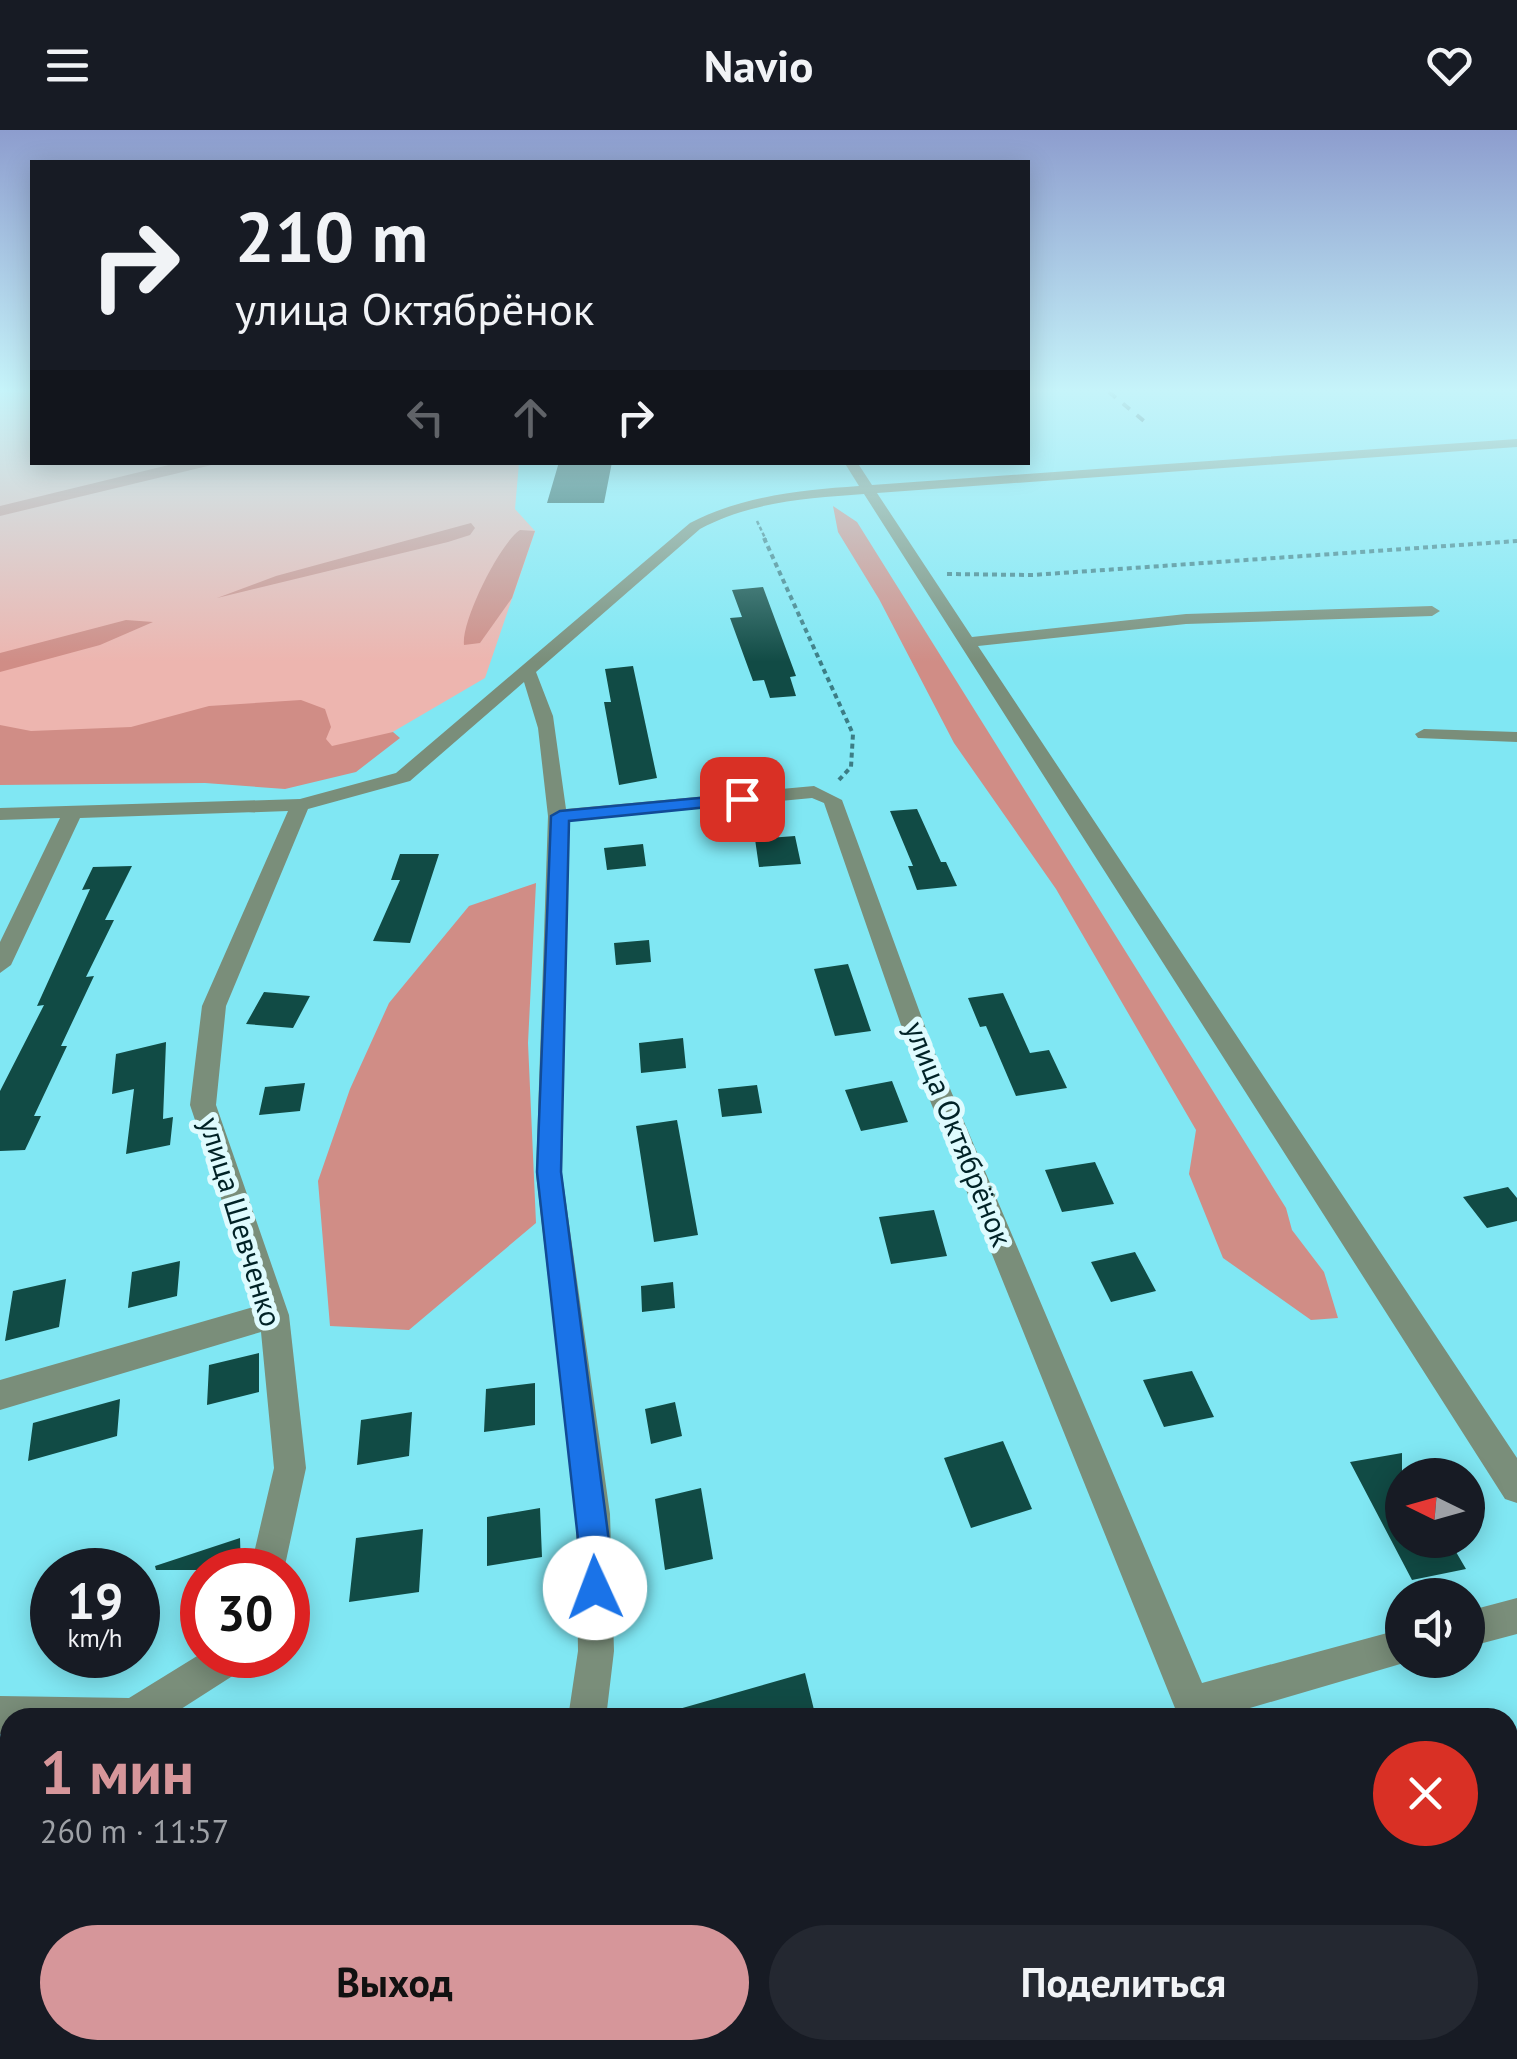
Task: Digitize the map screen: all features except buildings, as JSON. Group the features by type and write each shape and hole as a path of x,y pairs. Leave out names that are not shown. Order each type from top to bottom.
{"street":[{"path":"863,482 1517,1487"},
{"path":"0,814 295,816 403,777 695,526 725,510 804,494 976,482"},
{"path":"968,642 1186,620 1432,611"},
{"path":"526,671 539,692 560,816 549,1172 596,1557 594,1682 588,1708"},
{"path":"1424,734 1517,737"},
{"path":"560,816 814,792"},
{"name":"улица Октябрёнок","path":"814,792 832,800 922,1051 1194,1708"},
{"path":"0,966 73,812"},
{"name":"улица Шевченко","path":"272,1548 290,1468 274,1315 204,1105 214,1006 295,816"},
{"path":"0,1395 274,1315"},
{"path":"1485,1625 1517,1616"},
{"path":"1205,1708 1385,1652"},
{"path":"147,1708 195,1678"}],"path":[{"path":"756,504 756,519 852,734 856,758 844,778 814,792"},
{"path":"924,573 1033,576 1517,540"}],"shaded area":[{"path":"0,482 517,482 515,509 535,531 485,678 319,775 0,776"},
{"path":"99,482 141,482 0,516 0,506"},
{"path":"833,506 857,522 1286,1208 1292,1230 1324,1272 1338,1318 1311,1320 1223,1258 1189,1174 1196,1130 1056,889 954,743 879,599 838,532"},
{"path":"471,523 475,528 470,535 448,542 217,598 276,576"},
{"path":"520,530 535,531 512,598 480,643 464,645 483,583 502,550"},
{"path":"126,620 153,622 100,645 0,672 0,653"},
{"path":"301,700 325,709 331,727 326,739 332,746 393,732 400,738 356,772 285,789 205,783 0,785 0,725 31,731 131,727 209,706"},
{"path":"536,883 528,1043 536,1223 409,1330 330,1326 318,1181 350,1089 389,1003 469,906"}],"route":[{"path":"595,1588 596,1557 549,1172 560,816 742,799"}]}
